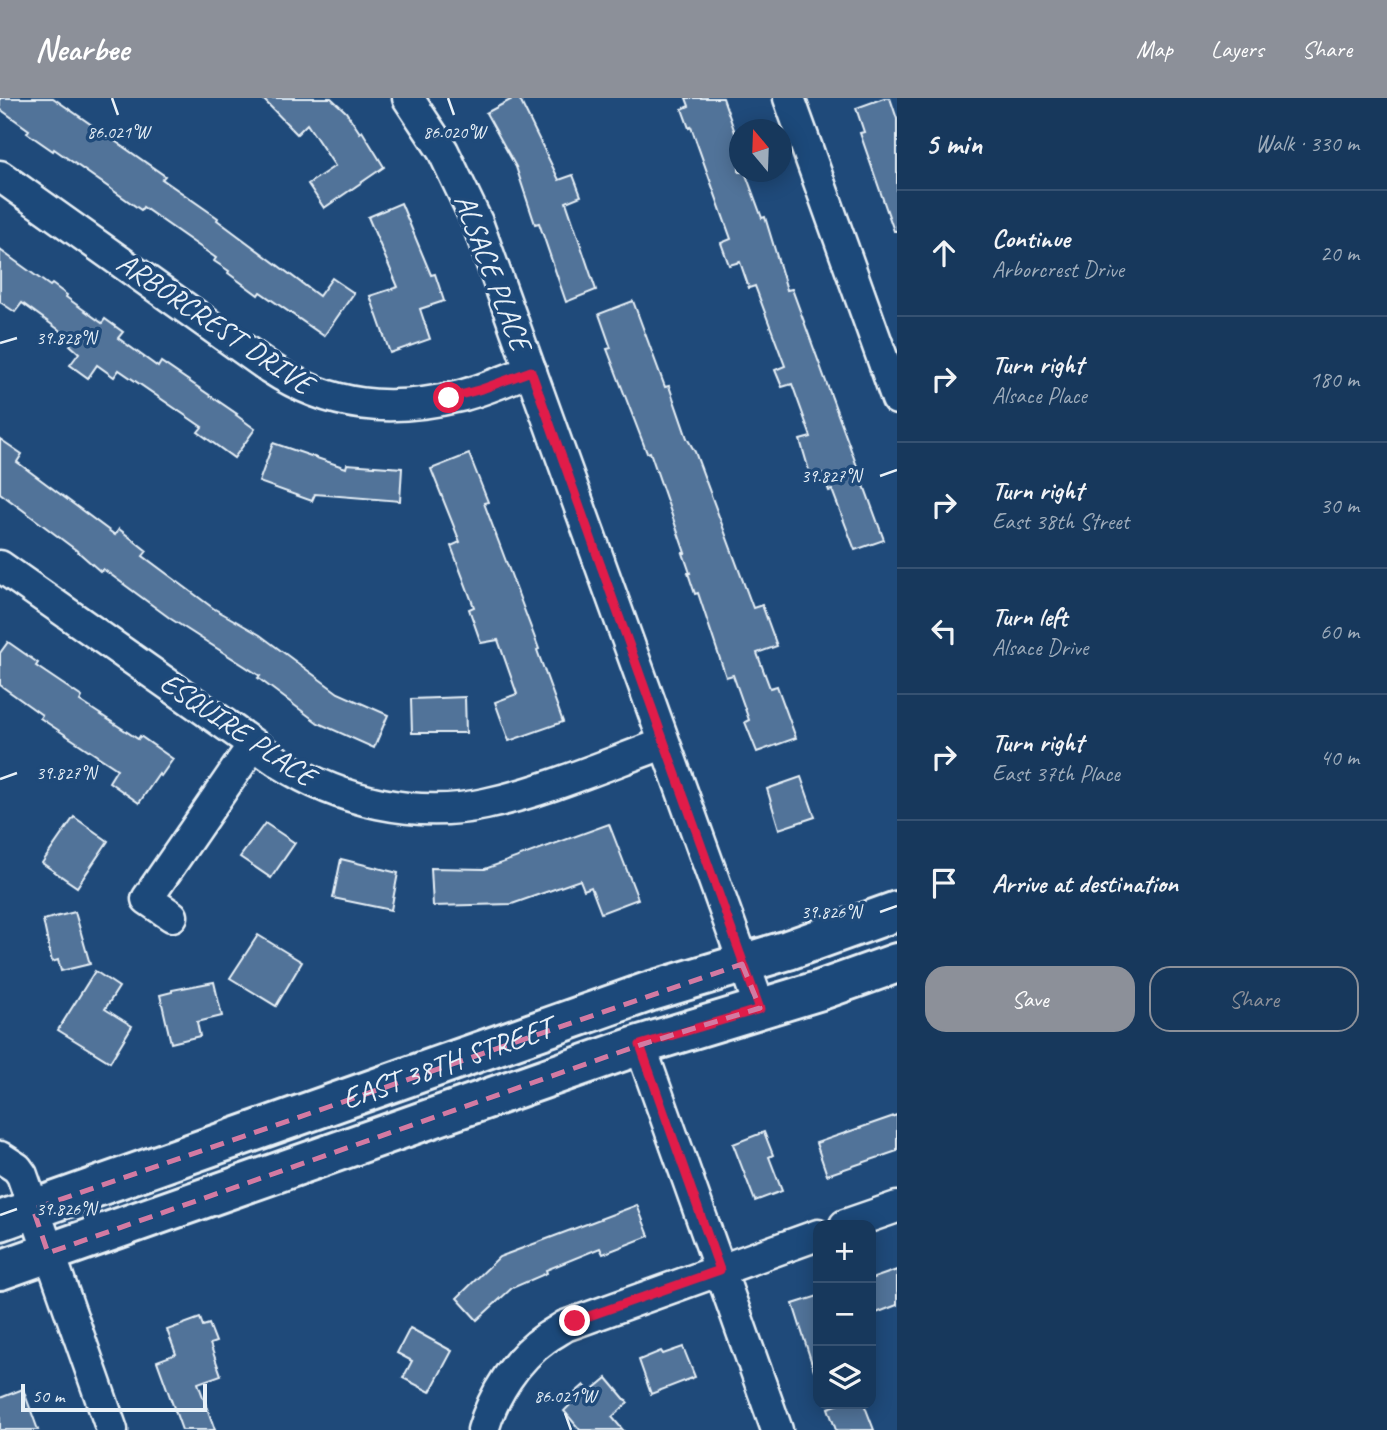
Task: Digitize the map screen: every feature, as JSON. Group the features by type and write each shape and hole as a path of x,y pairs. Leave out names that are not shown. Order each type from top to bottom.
{"main road":[{"name":"EAST 38TH STREET","path":"16,1215 648,992 742,964 897,911"},
{"name":"EAST 38TH STREET","path":"0,1270 640,1045 821,990 897,962"}],"street":[{"name":"ALSACE PLACE","path":"408,98 443,151 470,203 760,1009"},
{"path":"789,98 897,399"},
{"name":"ARBORCREST DRIVE","path":"0,176 270,368 312,391 381,407 427,403 461,396 531,371"},
{"name":"ESQUIRE PLACE","path":"0,566 300,776 344,795 392,806 464,808 511,798 663,744"},
{"path":"172,916 147,899 253,744"},
{"path":"640,1045 777,1430"},
{"path":"0,1157 19,1171 16,1215 48,1253 112,1430"},
{"path":"859,1220 897,1207"},
{"path":"483,1430 494,1400 506,1381 520,1362 545,1338 575,1321 813,1237"}],"highlighted area":[{"path":"742,964 760,1008 640,1045 48,1253 33,1209"}],"building":[{"path":"0,98 53,98 165,176 162,179 218,218 217,220 319,296 332,278 354,293 324,336 260,292 258,295 214,261 216,258 143,207 141,210 27,133 29,130 0,109"},
{"path":"262,98 331,98 346,112 360,133 362,131 384,167 324,208 308,184 335,166 307,124 297,134"},
{"path":"519,98 559,180 573,175 581,196 566,202 596,290 566,302 539,223 535,224 516,167 486,113"},
{"path":"686,98 723,98 730,119 729,182 749,182 762,218 765,217 787,290 792,289 884,540 855,550 832,490 829,491 822,473 811,477 800,440 811,437 792,384 782,387 775,370 785,366 755,286 749,288 740,262 729,265 721,243 731,239 682,109 689,106"},
{"path":"890,98 897,119 897,231 894,231 860,133 864,132 856,108"},
{"path":"401,203 431,275 435,274 444,301 420,309 430,339 390,353 370,296 398,287 368,217"},
{"path":"0,250 50,286 52,284 102,323 105,319 123,332 118,338 158,367 161,362 255,429 234,458 198,432 202,427 119,370 114,377 97,365 88,378 70,365 79,353 70,345 73,340 22,303 15,312 0,302"},
{"path":"633,301 665,387 669,386 687,438 695,452 753,608 762,605 777,646 757,653 770,688 777,686 796,738 757,752 745,722 749,720 733,675 726,677 698,593 695,594 685,553 650,452 647,453 607,349 611,348 599,314"},
{"path":"0,439 22,454 17,462 115,535 119,529 147,551 143,556 213,608 260,635 338,693 388,715 374,748 318,723 258,678 260,676 171,619 103,569 101,572 0,493"},
{"path":"273,443 346,468 347,464 402,468 400,501 315,494 312,501 259,482"},
{"path":"469,454 563,722 509,741 495,702 517,694 498,640 481,643 469,609 474,607 451,546 460,542 431,469"},
{"path":"8,642 38,663 36,666 82,697 80,701 173,759 139,803 109,782 117,769 40,718 42,715 0,685 0,653"},
{"path":"465,697 466,733 412,733 411,699"},
{"path":"801,777 815,817 779,829 767,789"},
{"path":"74,817 108,841 77,887 42,863"},
{"path":"265,823 295,843 271,878 240,857"},
{"path":"609,824 638,899 601,913 591,887 584,890 580,880 512,904 433,906 431,868 485,869"},
{"path":"341,859 398,873 391,910 333,898"},
{"path":"75,912 90,964 61,971 58,960 52,962 43,920"},
{"path":"258,935 302,962 276,1006 230,978"},
{"path":"95,971 119,987 105,1009 132,1026 110,1062 58,1030"},
{"path":"214,982 222,1016 197,1022 200,1036 171,1043 160,995"},
{"path":"897,1115 897,1151 827,1175 816,1143"},
{"path":"764,1132 773,1155 769,1157 782,1191 755,1201 733,1144"},
{"path":"637,1205 649,1236 603,1254 600,1248 546,1270 547,1273 512,1288 477,1320 457,1298 499,1257"},
{"path":"897,1270 897,1305 876,1313 876,1283 876,1277"},
{"path":"813,1298 813,1367 793,1304"},
{"path":"200,1318 203,1326 209,1324 216,1342 210,1344 221,1375 198,1383 215,1430 182,1430 157,1361 176,1354 167,1330"},
{"path":"410,1328 452,1351 430,1392 403,1378 412,1361 397,1353"},
{"path":"683,1347 695,1377 651,1394 639,1360 661,1351 663,1354"},
{"path":"607,1378 628,1403 612,1417 623,1430 580,1430 564,1411 573,1402 569,1398 584,1385 590,1392"},
{"path":"23,1389 38,1430 0,1430 0,1398"},
{"path":"828,1409 866,1409 874,1430 836,1430"}],"route":[{"path":"449,398 531,371 760,1009 640,1045 720,1270 575,1321"}]}
